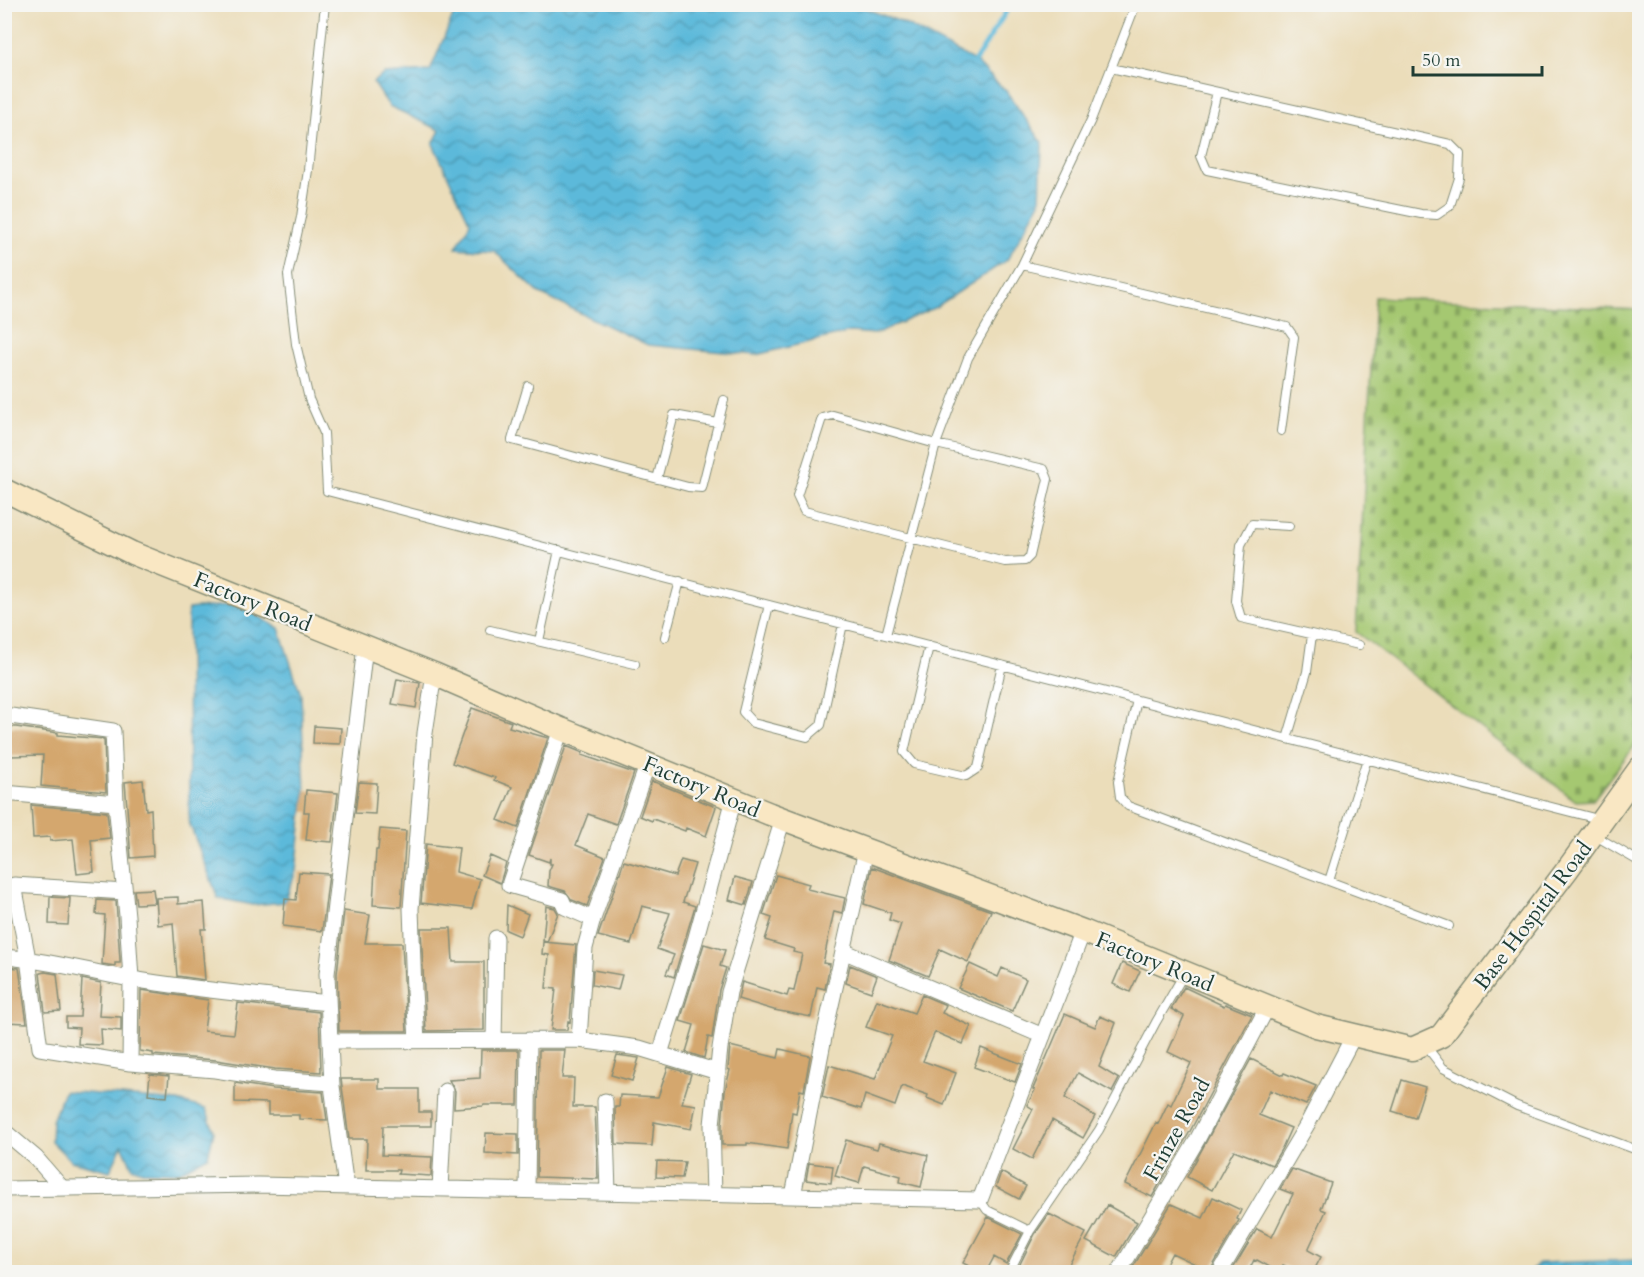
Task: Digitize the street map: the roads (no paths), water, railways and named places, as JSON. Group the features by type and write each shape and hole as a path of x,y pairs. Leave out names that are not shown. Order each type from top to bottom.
{"street":[{"name":"Factory Road","path":"4,490 132,553 434,674 561,729 783,819 1083,931 1316,1026 1418,1046"},
{"path":"346,1187 332,1083 327,974 365,646"},
{"path":"417,1040 411,909 425,733 434,674"},
{"path":"4,715 113,731 116,803 131,979 130,1063"},
{"path":"561,729 509,885 562,900 565,907 593,919"},
{"path":"579,1040 585,948 648,763"},
{"name":"Base Hospital Road","path":"1418,1046 1441,1036 1640,768"},
{"path":"4,793 116,803"},
{"path":"660,1054 695,941 734,799"},
{"path":"714,1194 712,1125 729,992 783,819"},
{"path":"793,1196 825,1032 866,850"},
{"path":"125,892 14,885 28,959 40,1048 130,1063 215,1070 274,1080 332,1083"},
{"path":"4,1189 258,1185 980,1200 1083,931"},
{"path":"494,1040 496,938"},
{"path":"843,951 1043,1036"},
{"path":"4,957 28,959 131,979 254,996 328,1003"},
{"name":"Frinze Road","path":"1119,1272 1197,1140 1268,1006"},
{"path":"1220,1272 1308,1124 1353,1035"},
{"path":"527,1190 529,1040"},
{"path":"330,1041 579,1040 639,1048 718,1072"},
{"path":"440,1189 445,1091"},
{"path":"605,1101 608,1192"},
{"path":"4,1131 36,1158 62,1188"}],"lane":[{"path":"324,4 308,170 301,217 288,275 296,344 309,399 324,434 327,490 1367,759 1598,827 1640,862"},
{"path":"886,635 936,444 968,358 1022,265 1091,120 1136,4"},
{"path":"1111,68 1450,144 1460,154 1459,178 1450,206 1437,215 1421,214 1206,170 1202,156 1217,92"},
{"path":"1022,265 1287,327 1294,337 1281,431"},
{"path":"528,386 512,440 688,487 702,488 724,400"},
{"path":"657,479 674,415 718,423"},
{"path":"833,415 936,444 1044,470 1048,479 1030,556 1025,561 1005,562 912,538 804,511 797,496 822,418 833,415"},
{"path":"1289,526 1252,524 1241,545 1236,601 1241,618 1359,645"},
{"path":"539,641 559,550"},
{"path":"665,637 680,581"},
{"path":"769,604 743,712 753,723 764,726 807,737 821,725 843,624"},
{"path":"490,630 635,664"},
{"path":"1287,739 1307,672 1312,634"},
{"path":"929,646 904,753 914,764 966,776 978,768 1002,665"},
{"path":"1137,700 1118,782 1120,797 1128,806 1449,926"},
{"path":"1329,881 1367,759"},
{"path":"1009,1272 1030,1232 1099,1130 1156,1022 1185,973"},
{"path":"1418,1046 1443,1068 1517,1106 1640,1151"},
{"path":"980,1200 987,1210 1030,1232"}],"water":[{"path":"458,4 856,5 901,22 975,61 1006,91 1042,142 1040,202 1007,260 936,307 875,334 850,332 756,355 648,345 540,294 494,251 456,248 470,223 433,144 440,130 389,106 373,82 384,74 430,71"},
{"path":"237,604 279,628 301,695 305,792 296,871 285,902 253,905 218,898 189,822 188,609"},
{"path":"64,1091 178,1101 206,1109 214,1131 208,1156 179,1172 142,1171 132,1167 122,1145 110,1171 71,1161 51,1141 52,1121"},
{"path":"1639,1260 1639,1272 1530,1272 1539,1263"}],"waterway":[{"path":"975,61 1011,4"}]}
